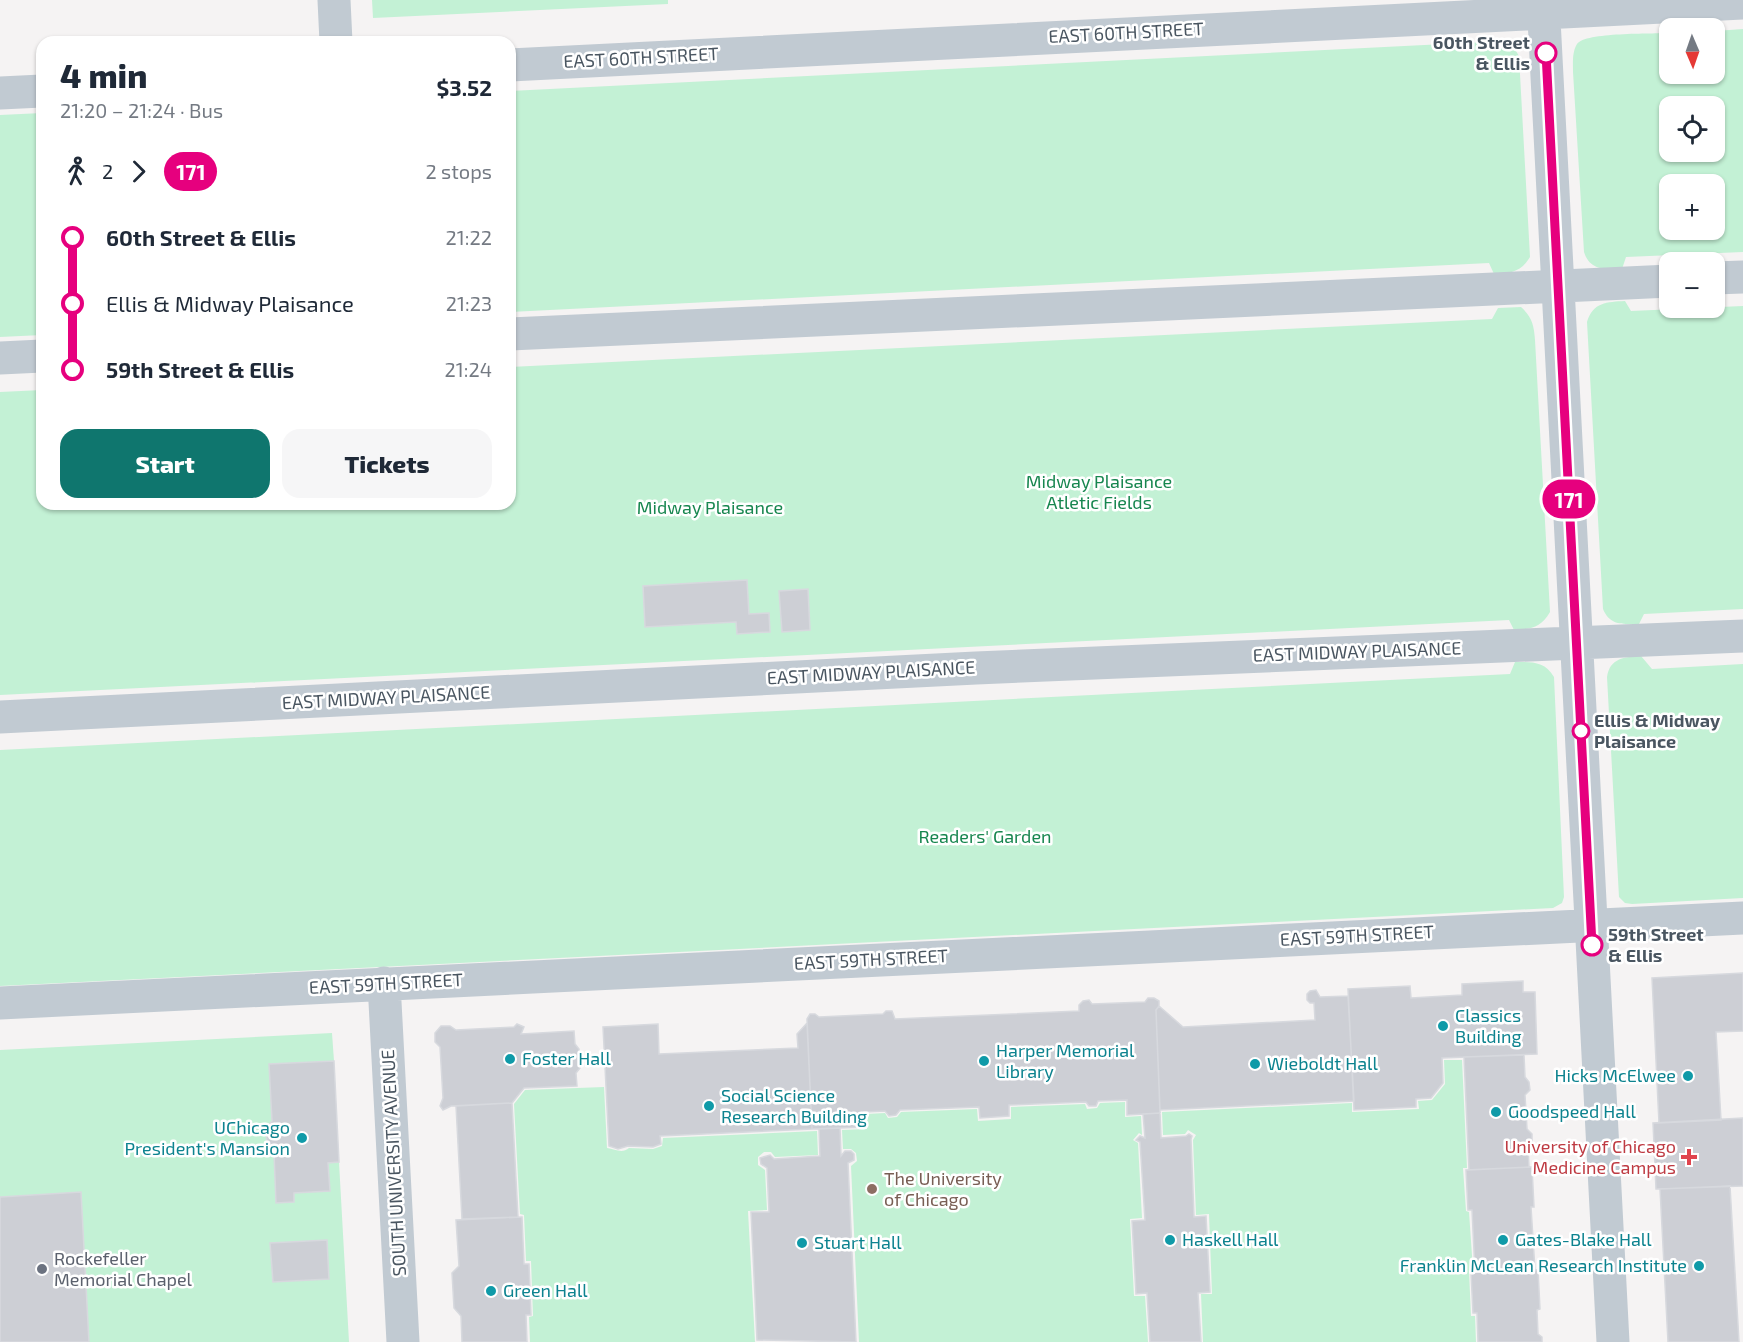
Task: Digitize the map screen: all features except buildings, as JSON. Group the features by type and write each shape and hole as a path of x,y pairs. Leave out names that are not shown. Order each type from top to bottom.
{"street":[{"path":"334,0 336,36"},
{"name":"EAST 60TH STREET","path":"516,65 1544,6 1743,3"},
{"path":"1544,6 1613,1342"},
{"path":"0,93 36,91"},
{"path":"1725,278 1743,277"},
{"path":"516,334 1659,282"},
{"path":"0,358 36,356"},
{"name":"EAST MIDWAY PLAISANCE","path":"0,717 988,668 1743,636"},
{"name":"EAST 59TH STREET","path":"0,1003 1743,918"},
{"name":"SOUTH UNIVERSITY AVENUE","path":"384,983 403,1342"}],"green space":[{"path":"372,0 668,0 668,4 373,18"},
{"path":"1743,29 1743,252 1659,252 1659,256 1626,257 1622,269 1604,269 1590,263 1584,252 1573,72 1575,47 1583,40 1592,37 1659,33 1659,84 1725,84 1725,30"},
{"path":"1504,41 1513,46 1519,56 1530,257 1519,269 1494,274 1489,263 516,312 516,91"},
{"path":"36,113 36,335 0,337 0,115"},
{"path":"1625,301 1631,311 1659,310 1659,318 1725,318 1725,307 1743,306 1743,609 1644,614 1639,624 1622,624 1609,619 1603,609 1587,322 1593,310 1607,303"},
{"name":"Midway Plaisance","path":"1521,307 1530,318 1535,335 1550,612 1543,621 1530,628 1514,630 1509,620 0,695 0,392 36,390 36,510 516,510 516,367 1492,319 1498,308"},
{"path":"1641,656 1652,669 1743,664 1743,898 1632,904 1625,903 1619,897 1607,677 1615,662 1624,658"},
{"name":"Readers' Garden","path":"1515,662 1542,665 1554,677 1564,897 1562,903 1553,908 0,986 0,750 1510,674"},
{"path":"332,1033 334,1061 266,1128 267,1147 274,1154 276,1203 294,1202 294,1193 329,1191 328,1163 339,1162 349,1342 0,1342 0,1050"},
{"path":"1444,1060 1462,1060 1467,1168 1463,1168 1473,1270 1469,1271 1471,1316 1475,1316 1476,1342 1203,1342 1201,1294 1212,1294 1209,1214 1196,1215 1193,1140 1196,1135 1188,1130 1185,1134 1163,1135 1162,1112 1352,1103 1352,1112 1419,1109 1418,1101 1432,1100 1445,1084"},
{"path":"604,1087 607,1148 618,1151 629,1148 653,1149 662,1146 663,1138 817,1131 818,1155 775,1157 771,1152 764,1152 758,1157 758,1165 765,1170 767,1210 748,1211 755,1342 530,1342 529,1317 533,1316 531,1261 526,1261 524,1215 520,1214 514,1104 525,1090"},
{"path":"1125,1102 1125,1117 1141,1116 1142,1135 1139,1133 1133,1140 1138,1143 1142,1218 1130,1219 1134,1296 1145,1296 1148,1342 859,1342 851,1166 857,1161 856,1153 851,1149 843,1149 842,1130 867,1129 867,1114 885,1113 888,1118 897,1117 901,1112 977,1109 978,1121 1011,1119 1011,1107 1085,1104 1087,1109 1097,1108 1100,1103"}],"bus line":[{"name":"171","path":"1546,53 1592,945"}],"place":[{"name":"60th Street & Ellis","path":"1546,53"},
{"name":"Ellis & Midway Plaisance","path":"1581,731"},
{"name":"59th Street & Ellis","path":"1592,945"},
{"name":"Classics Building","path":"1443,1026"},
{"name":"Foster Hall","path":"510,1059"},
{"name":"Harper Memorial Library","path":"984,1061"},
{"name":"Wieboldt Hall","path":"1255,1064"},
{"name":"Hicks McElwee","path":"1688,1076"},
{"name":"Social Science Research Building","path":"709,1106"},
{"name":"Goodspeed Hall","path":"1496,1112"},
{"name":"UChicago President's Mansion","path":"302,1138"},
{"name":"University of Chicago Medicine Campus","path":"1689,1157"},
{"name":"The University of Chicago","path":"872,1189"},
{"name":"Haskell Hall","path":"1170,1240"},
{"name":"Gates-Blake Hall","path":"1503,1240"},
{"name":"Stuart Hall","path":"802,1243"},
{"name":"Franklin McLean Research Institute","path":"1699,1266"},
{"name":"Rockefeller Memorial Chapel","path":"42,1269"},
{"name":"Green Hall","path":"491,1291"}],"park label":[{"name":"Midway Plaisance Atletic Fields","path":"1099,492"}]}
